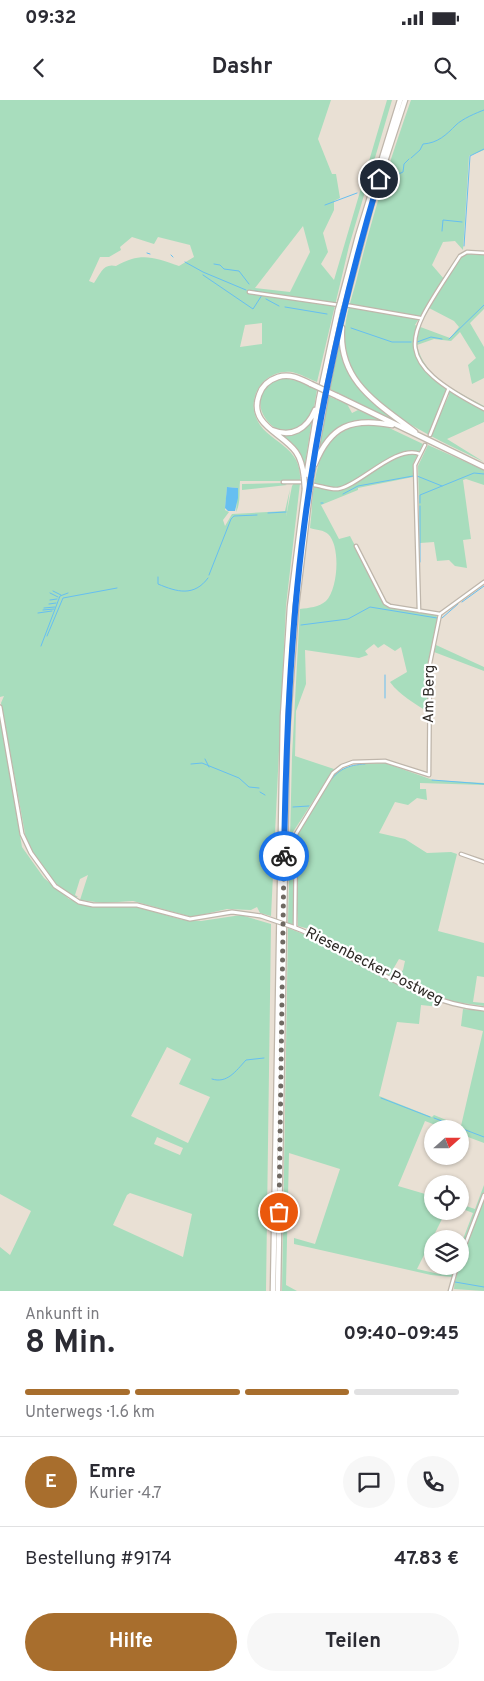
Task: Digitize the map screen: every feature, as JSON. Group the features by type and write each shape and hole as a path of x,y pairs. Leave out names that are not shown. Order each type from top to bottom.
{"highway":[{"path":"344,300 358,236 400,100"},
{"path":"278,1291 287,734 307,478 320,399 341,311 373,198 405,100"},
{"path":"341,311 343,349 351,375 370,397 422,437"},
{"path":"307,478 341,311"},
{"path":"307,478 296,452 266,426 260,417 257,403 262,390 268,382 278,377 287,376 311,384 484,467"},
{"path":"266,426 286,433 302,429 312,418 320,399"},
{"path":"307,478 324,444 342,428 366,421 398,426"},
{"path":"273,1291 282,734 290,607 307,489"}],"street":[{"path":"484,253 462,254 420,318 415,338 416,356 426,371 448,390 484,409"},
{"path":"249,292 420,318"},
{"path":"430,435 448,390"},
{"path":"419,611 415,465 425,445"},
{"path":"314,485 338,489 390,460 410,452 420,454"},
{"path":"283,482 307,478"},
{"path":"356,546 385,603 390,606 440,614 484,582"},
{"name":"Am Berg","path":"294,928 296,834 333,773 342,766 353,762 385,761 429,775 430,663 440,614"},
{"name":"Riesenbecker Postweg","path":"0,708 26,844 55,886 78,902 93,905 137,904 190,919 232,912 261,916 317,937 355,960 437,1000 464,1007 484,1009"},
{"path":"461,854 484,862"},
{"path":"469,1234 484,1195"},
{"path":"450,1291 454,1275"}],"green space":[{"path":"0,100 331,100 318,139 332,174 336,174 340,198 334,201 334,210 323,233 328,252 321,264 334,280 387,100 392,100 349,246 317,382 292,372 276,374 259,388 254,402 254,410 258,421 295,458 299,468 300,481 240,481 239,501 236,512 238,488 227,487 225,510 229,512 223,520 225,526 232,514 285,511 290,489 286,517 292,486 294,483 300,483 286,606 271,916 260,913 257,907 251,910 227,909 192,917 133,901 103,903 80,900 88,875 80,879 75,895 78,897 64,891 48,874 26,839 1,703 4,696 0,697","holes":["303,226 310,252 290,292 255,288","132,237 154,244 158,237 190,245 194,257 179,266 154,258 140,257 116,266 105,267 94,283 89,281 100,257 109,257 121,250 120,247","262,323 262,344 240,347 245,325"]},
{"path":"411,100 484,100 484,150 469,156 463,250 455,241 443,242 432,265 444,279 415,325 450,338 459,327 454,321 429,308 461,256 469,253 484,254 484,309 470,323 484,347 484,378 472,384 468,365 476,358 460,332 451,341 434,339 417,345 421,356 434,375 453,389 484,406 484,422 447,439 484,462 411,425 393,413 363,386 352,370 346,352 344,333 348,311 374,213","holes":["446,392 449,395 431,435 429,433"]},
{"path":"340,339 356,383 409,429 330,389"},
{"path":"284,378 302,382 317,390 310,417 299,429 288,432 276,428 267,420 261,409 261,397 268,386"},
{"path":"328,396 347,404 352,413 358,410 388,423 362,420 349,423 338,430 319,450"},
{"path":"312,420 305,464 281,434 297,433"},
{"path":"364,424 385,426 423,444 413,464 413,477 358,488 358,490 321,505 339,539 350,536 386,606 436,615 438,619 428,662 429,713 403,695 390,682 407,672 401,647 395,651 384,644 378,648 374,644 365,651 368,655 359,658 305,650 306,684 296,711 295,756 334,769 293,832 295,922 293,925 288,923 292,756 300,609 317,606 326,601 333,587 336,568 335,548 332,540 328,534 310,528 315,479 325,450 334,438 347,430"},
{"path":"428,445 484,470 484,485 466,479 463,480 471,539 463,540 467,568 455,566 449,560 437,561 434,542 420,543 418,466"},
{"path":"283,483 287,485 242,490 242,484"},
{"path":"436,645 484,667 484,671 434,652"},
{"path":"0,717 22,847 44,878 69,899 95,907 137,907 183,920 201,921 241,915 271,924 266,1291 0,1291 0,1247 10,1255 31,1211 0,1194","holes":["167,1047 191,1059 179,1084 210,1097 188,1143 131,1116","157,1137 183,1148 180,1155 154,1144","130,1193 192,1214 183,1257 113,1225 127,1195"]},
{"path":"385,763 433,780 484,783 484,785 420,783 420,789 426,789 427,800 417,798 408,805 395,802 379,833 405,839 427,853 451,852 457,854 438,931 484,943 484,977 477,976 473,1002 484,1003 484,1006 441,1000 396,978 403,970 405,961 399,959 392,971 393,977 348,954 309,929 298,926 295,850 299,829 334,774 352,766"},
{"path":"288,928 311,937 352,961 441,1004 440,1007 421,1005 419,1024 397,1022 379,1096 432,1117 434,1115 446,1120 424,1120 398,1186 424,1194 424,1220 442,1220 436,1230 424,1230 424,1255 417,1269 424,1271 424,1273 294,1244 294,1238 315,1244 340,1169 289,1153 286,1285 297,1291 282,1291"},
{"path":"463,1009 484,1011 484,1143 469,1137 469,1120 462,1120 483,1031 461,1026"},
{"path":"484,1185 484,1192 469,1231 466,1230 473,1213 469,1211 469,1207 475,1209"},
{"path":"484,1199 484,1291 454,1289 456,1275 469,1275 469,1239"},
{"path":"431,1275 453,1275 452,1277"}],"water":[{"path":"227,487 238,488 235,511 228,511 225,508"}],"waterway":[{"path":"411,158 420,150 423,144 437,140 462,121 484,110"},
{"path":"464,246 470,156 484,149"},
{"path":"392,177 403,172 404,164 409,159"},
{"path":"325,205 357,193"},
{"path":"442,231 443,220 462,222"},
{"path":"185,262 203,272 246,290"},
{"path":"214,264 220,265 224,269 239,271 249,284"},
{"path":"203,275 253,309 262,295"},
{"path":"255,291 261,292"},
{"path":"266,299 279,306"},
{"path":"449,339 484,305"},
{"path":"285,307 327,314"},
{"path":"351,328 392,342 411,342"},
{"path":"417,342 431,337 442,339"},
{"path":"420,503 420,495 474,473 484,474"},
{"path":"343,494 358,486 413,476"},
{"path":"417,476 442,486"},
{"path":"420,506 420,562"},
{"path":"268,513 286,512"},
{"path":"209,575 231,519 234,516 257,515"},
{"path":"158,577 158,584 178,591 197,588 208,578"},
{"path":"462,602 484,586"},
{"path":"47,636 63,598 117,588"},
{"path":"53,591 61,595"},
{"path":"50,593 58,597"},
{"path":"41,646 60,596 68,593"},
{"path":"50,600 57,599"},
{"path":"49,604 56,603"},
{"path":"442,618 458,604"},
{"path":"44,608 55,607"},
{"path":"301,625 348,619 370,607 437,618"},
{"path":"43,610 54,609"},
{"path":"38,613 52,611"},
{"path":"385,675 385,698"},
{"path":"205,759 209,767"},
{"path":"191,764 202,763 239,778 249,787 259,788"},
{"path":"328,784 340,771 353,765 365,764"},
{"path":"432,780 484,784"},
{"path":"260,792 265,795"},
{"path":"293,807 309,806"},
{"path":"212,1079 222,1080 227,1078 246,1060 264,1058"},
{"path":"381,1098 430,1117"},
{"path":"434,1118 484,1137"},
{"path":"455,1282 484,1287"}],"way so far":[{"path":"279,1212 284,856"}],"route":[{"path":"284,856 290,680 304,527 319,428 329,379 362,237 379,179"}]}
